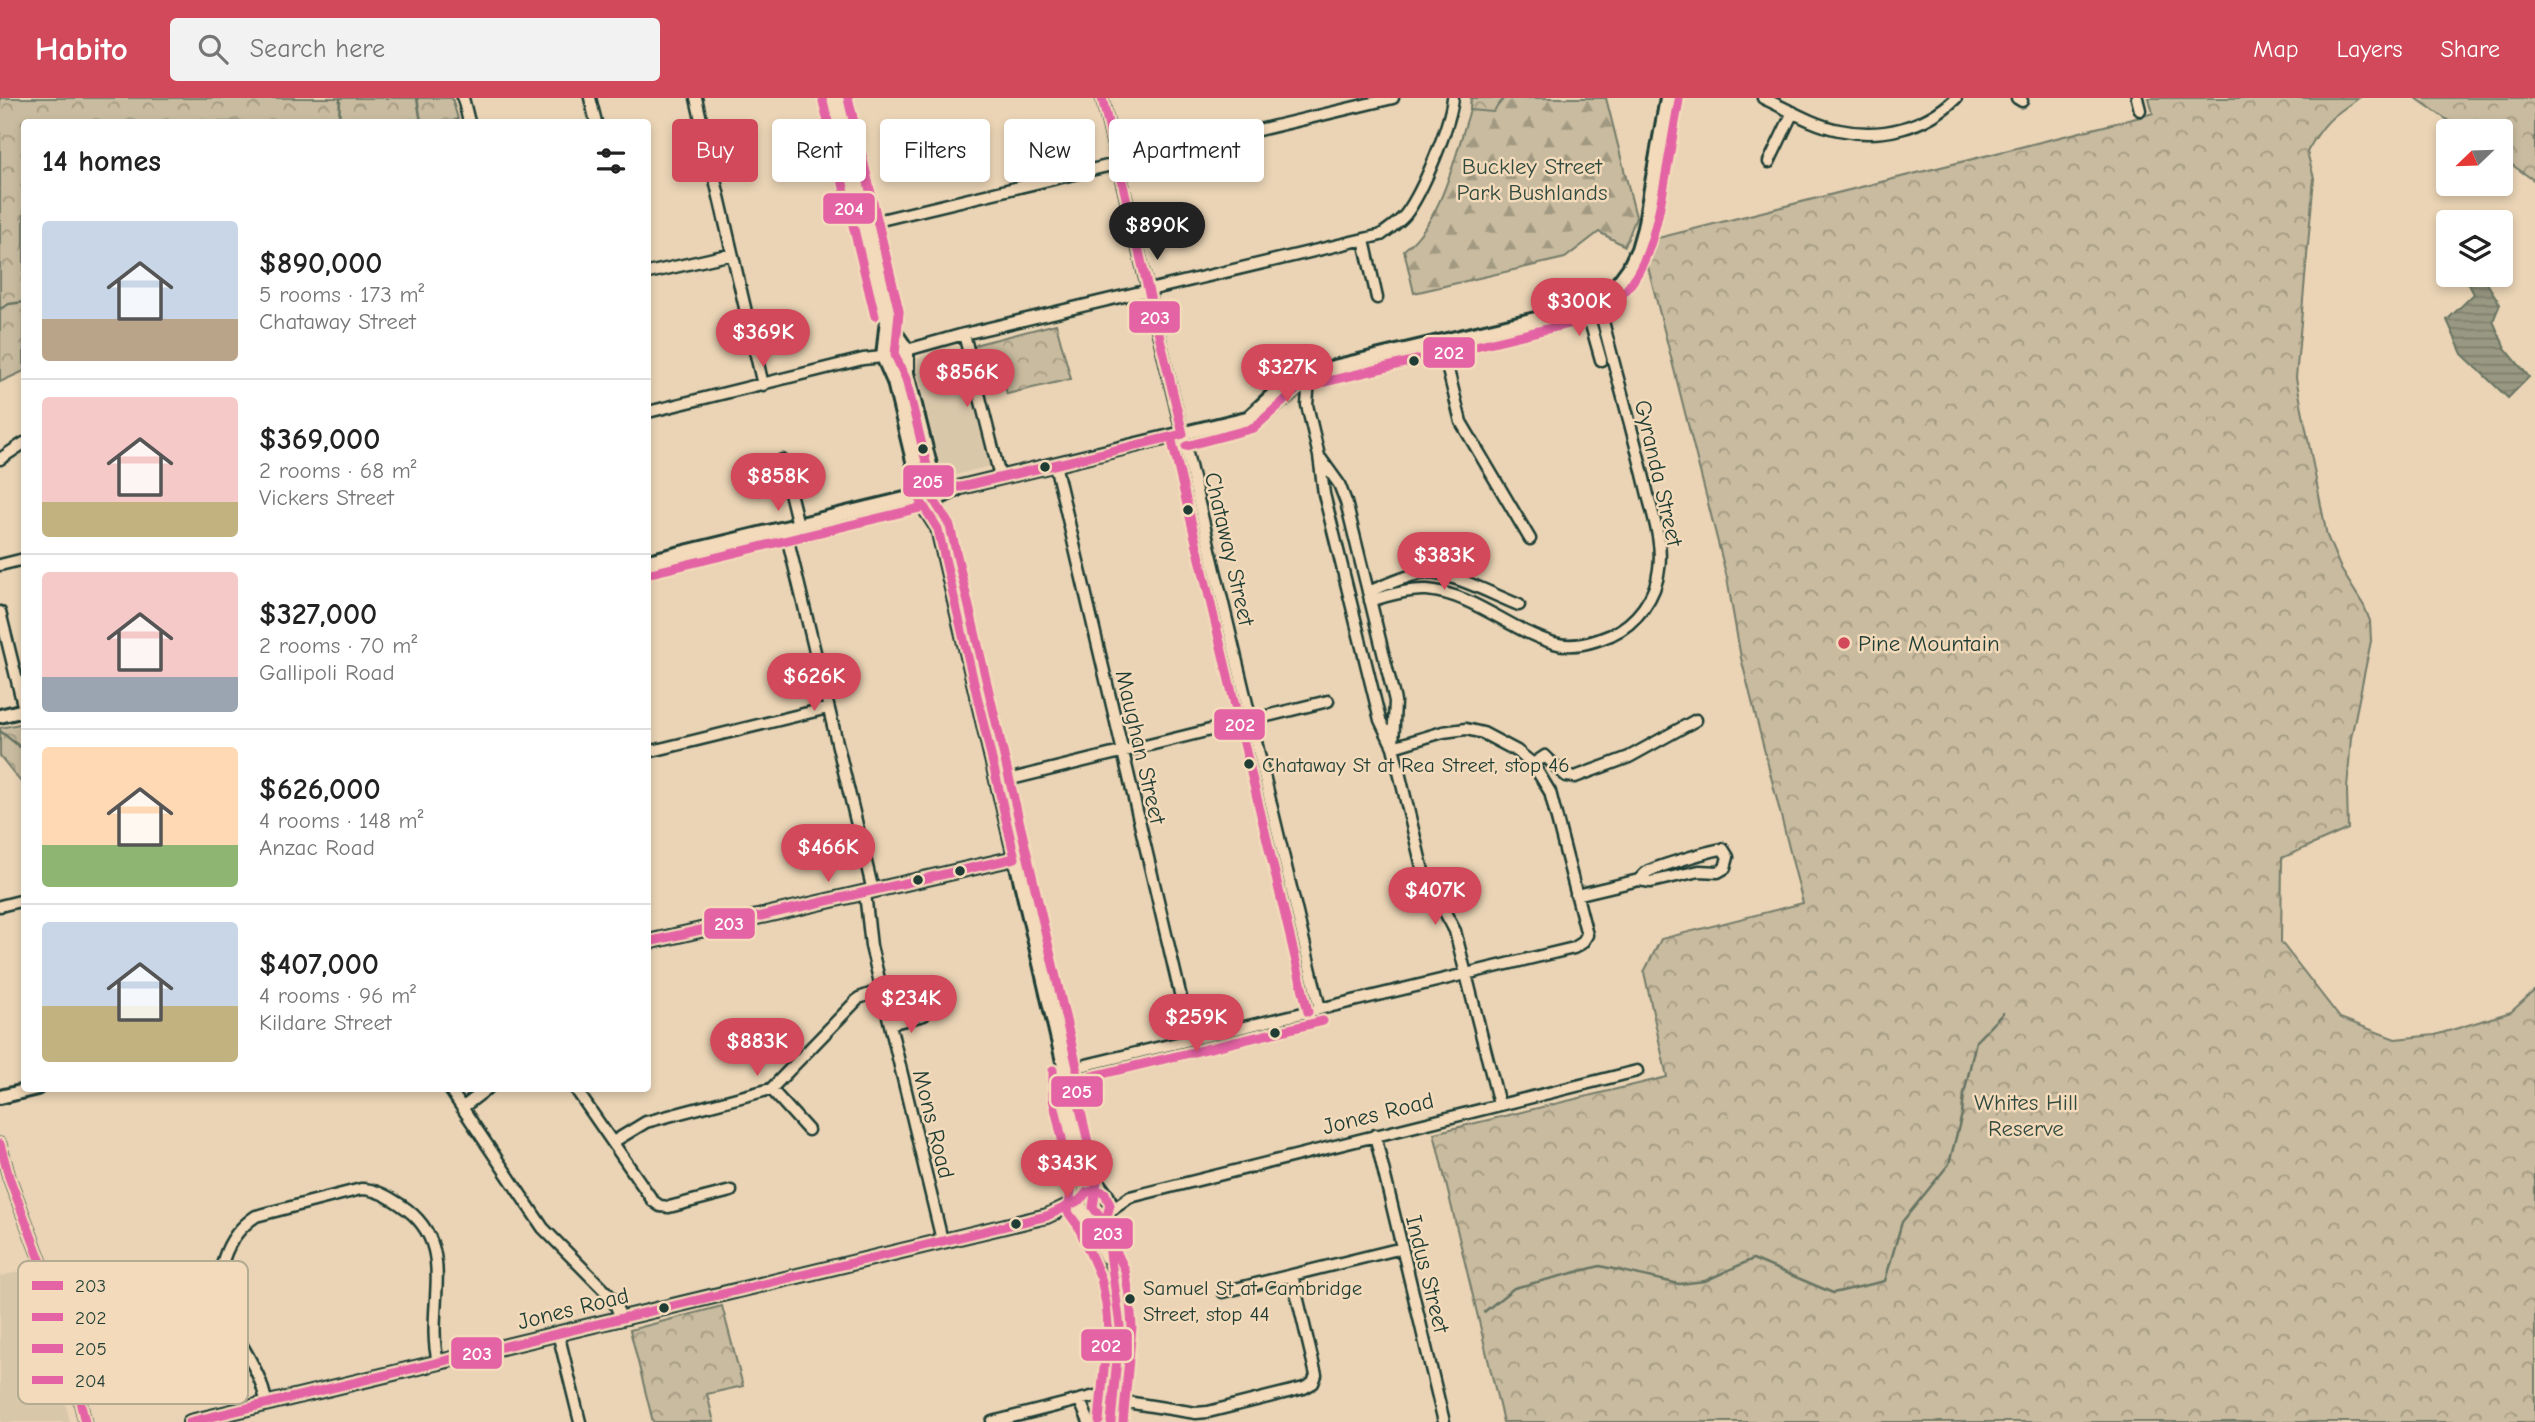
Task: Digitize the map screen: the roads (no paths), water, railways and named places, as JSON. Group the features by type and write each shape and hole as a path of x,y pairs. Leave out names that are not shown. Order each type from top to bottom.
{"street":[{"path":"463,98 468,119"},
{"path":"590,98 595,119"},
{"path":"696,98 763,385"},
{"path":"835,98 887,315 905,351 907,373 935,483 940,491 937,500 938,529 1065,1070 1074,1094 1094,1177 1111,1205 1108,1214 1120,1326 1111,1422"},
{"name":"Chataway Street","path":"1102,98 1109,126"},
{"path":"1264,128 1393,98"},
{"path":"905,351 964,334 1381,235 1405,216 1413,204 1442,141 1452,111 1453,98"},
{"path":"919,495 929,504 961,487 1268,412 1313,375 1592,304 1615,287 1629,268 1638,249 1667,98"},
{"path":"1763,98 1837,130 1887,132 1909,127 1931,117 1956,98"},
{"path":"2137,98 2140,110"},
{"path":"1769,162 1793,112"},
{"path":"864,224 1109,165"},
{"name":"Chataway Street","path":"1122,182 1320,1009"},
{"path":"1364,240 1377,298"},
{"path":"651,272 732,254"},
{"path":"1592,304 1601,360"},
{"name":"Gyranda Street","path":"1369,596 1426,590 1441,593 1472,604 1557,645 1593,642 1615,633 1633,620 1647,603 1654,590 1659,570 1660,546 1633,430 1592,304"},
{"path":"887,315 885,357 915,469 919,495 938,529"},
{"path":"964,334 1000,477"},
{"path":"885,357 894,342 905,351"},
{"path":"1441,342 1461,422 1530,539"},
{"path":"651,411 863,359 885,357 899,366 905,351"},
{"path":"1249,417 1290,379 1303,371 1313,375"},
{"path":"1313,375 1307,405 1319,456 1324,494 1380,720 1393,747 1423,872 1455,931 1499,1104"},
{"path":"1287,396 1297,398 1307,405"},
{"path":"0,459 21,445"},
{"path":"1319,456 1339,484 1346,502 1395,701 1393,747"},
{"name":"Mons Road","path":"782,460 792,527 828,708 869,892 871,946 942,1241"},
{"name":"Maughan Street","path":"1055,464 1191,1040"},
{"path":"919,495 926,480 946,487 961,487"},
{"path":"651,560 919,495"},
{"path":"0,565 21,560"},
{"path":"1369,596 1406,577 1426,573 1446,576 1519,605"},
{"path":"0,612 21,697"},
{"path":"999,782 1328,701"},
{"path":"651,751 828,708"},
{"path":"0,716 21,710"},
{"path":"1532,764 1545,756 1566,776 1575,777 1629,757 1696,720"},
{"path":"1065,1070 1574,948 1582,943 1587,935 1550,792 1532,764 1517,751 1483,733 1466,729 1443,732 1393,747"},
{"path":"1576,895 1639,880 1651,882 1699,871 1718,872 1725,867 1728,857 1723,849 1715,849 1704,855 1648,871 1639,880"},
{"path":"651,941 790,907 869,892 1015,858"},
{"path":"0,906 21,901"},
{"path":"614,1142 646,1122 771,1090 859,998 881,990"},
{"path":"890,1024 924,1016"},
{"path":"1065,1070 1065,1096 1085,1183 1080,1210 1113,1274"},
{"name":"Jones Road","path":"1108,1214 1130,1197 1636,1071"},
{"path":"771,1090 808,1130"},
{"path":"0,1097 21,1092"},
{"path":"452,1092 543,1228 613,1299 621,1318"},
{"path":"462,1108 483,1092"},
{"path":"578,1092 653,1201 660,1206 669,1207 731,1191"},
{"name":"Indus Street","path":"1375,1135 1444,1422"},
{"path":"0,1144 9,1177 41,1261"},
{"path":"223,1261 246,1223 256,1216 361,1189 371,1189 393,1199 408,1209 424,1225 431,1237 437,1269 435,1349 438,1362"},
{"path":"1082,1198 1092,1190 1103,1192"},
{"name":"Jones Road","path":"1103,1192 1130,1197"},
{"name":"Jones Road","path":"190,1422 1047,1216 1082,1198"},
{"path":"1086,1219 1098,1221 1108,1214"},
{"name":"Jones Road","path":"1047,1216 1086,1219"},
{"path":"1223,1292 1402,1248"},
{"path":"992,1422 1080,1401 1114,1396 1196,1413 1208,1412 1304,1388 1313,1383 1316,1375 1292,1275"},
{"path":"558,1333 580,1422"},
{"path":"248,1359 261,1381 267,1404"},
{"path":"1080,1401 1088,1422"},
{"path":"81,1404 85,1422"}],"waterway":[{"path":"339,119 340,98"},
{"path":"417,98 420,119"},
{"path":"0,309 21,302"},
{"path":"0,731 21,748"},
{"path":"1484,1312 1514,1288 1600,1266 1679,1284 1705,1281 1753,1259 1833,1293 1885,1281 1902,1222 1949,1164 1976,1041 2003,1013"}],"place":[{"name":"Pine Mountain","path":"1844,643"},
{"name":"Chataway St at Rea Street, stop 46","path":"1249,764"},
{"name":"Samuel St at Cambridge Street, stop 44","path":"1130,1299"}],"park label":[{"name":"Buckley Street Park Bushlands","path":"1532,179"},
{"name":"Whites Hill Reserve","path":"2026,1115"}]}
